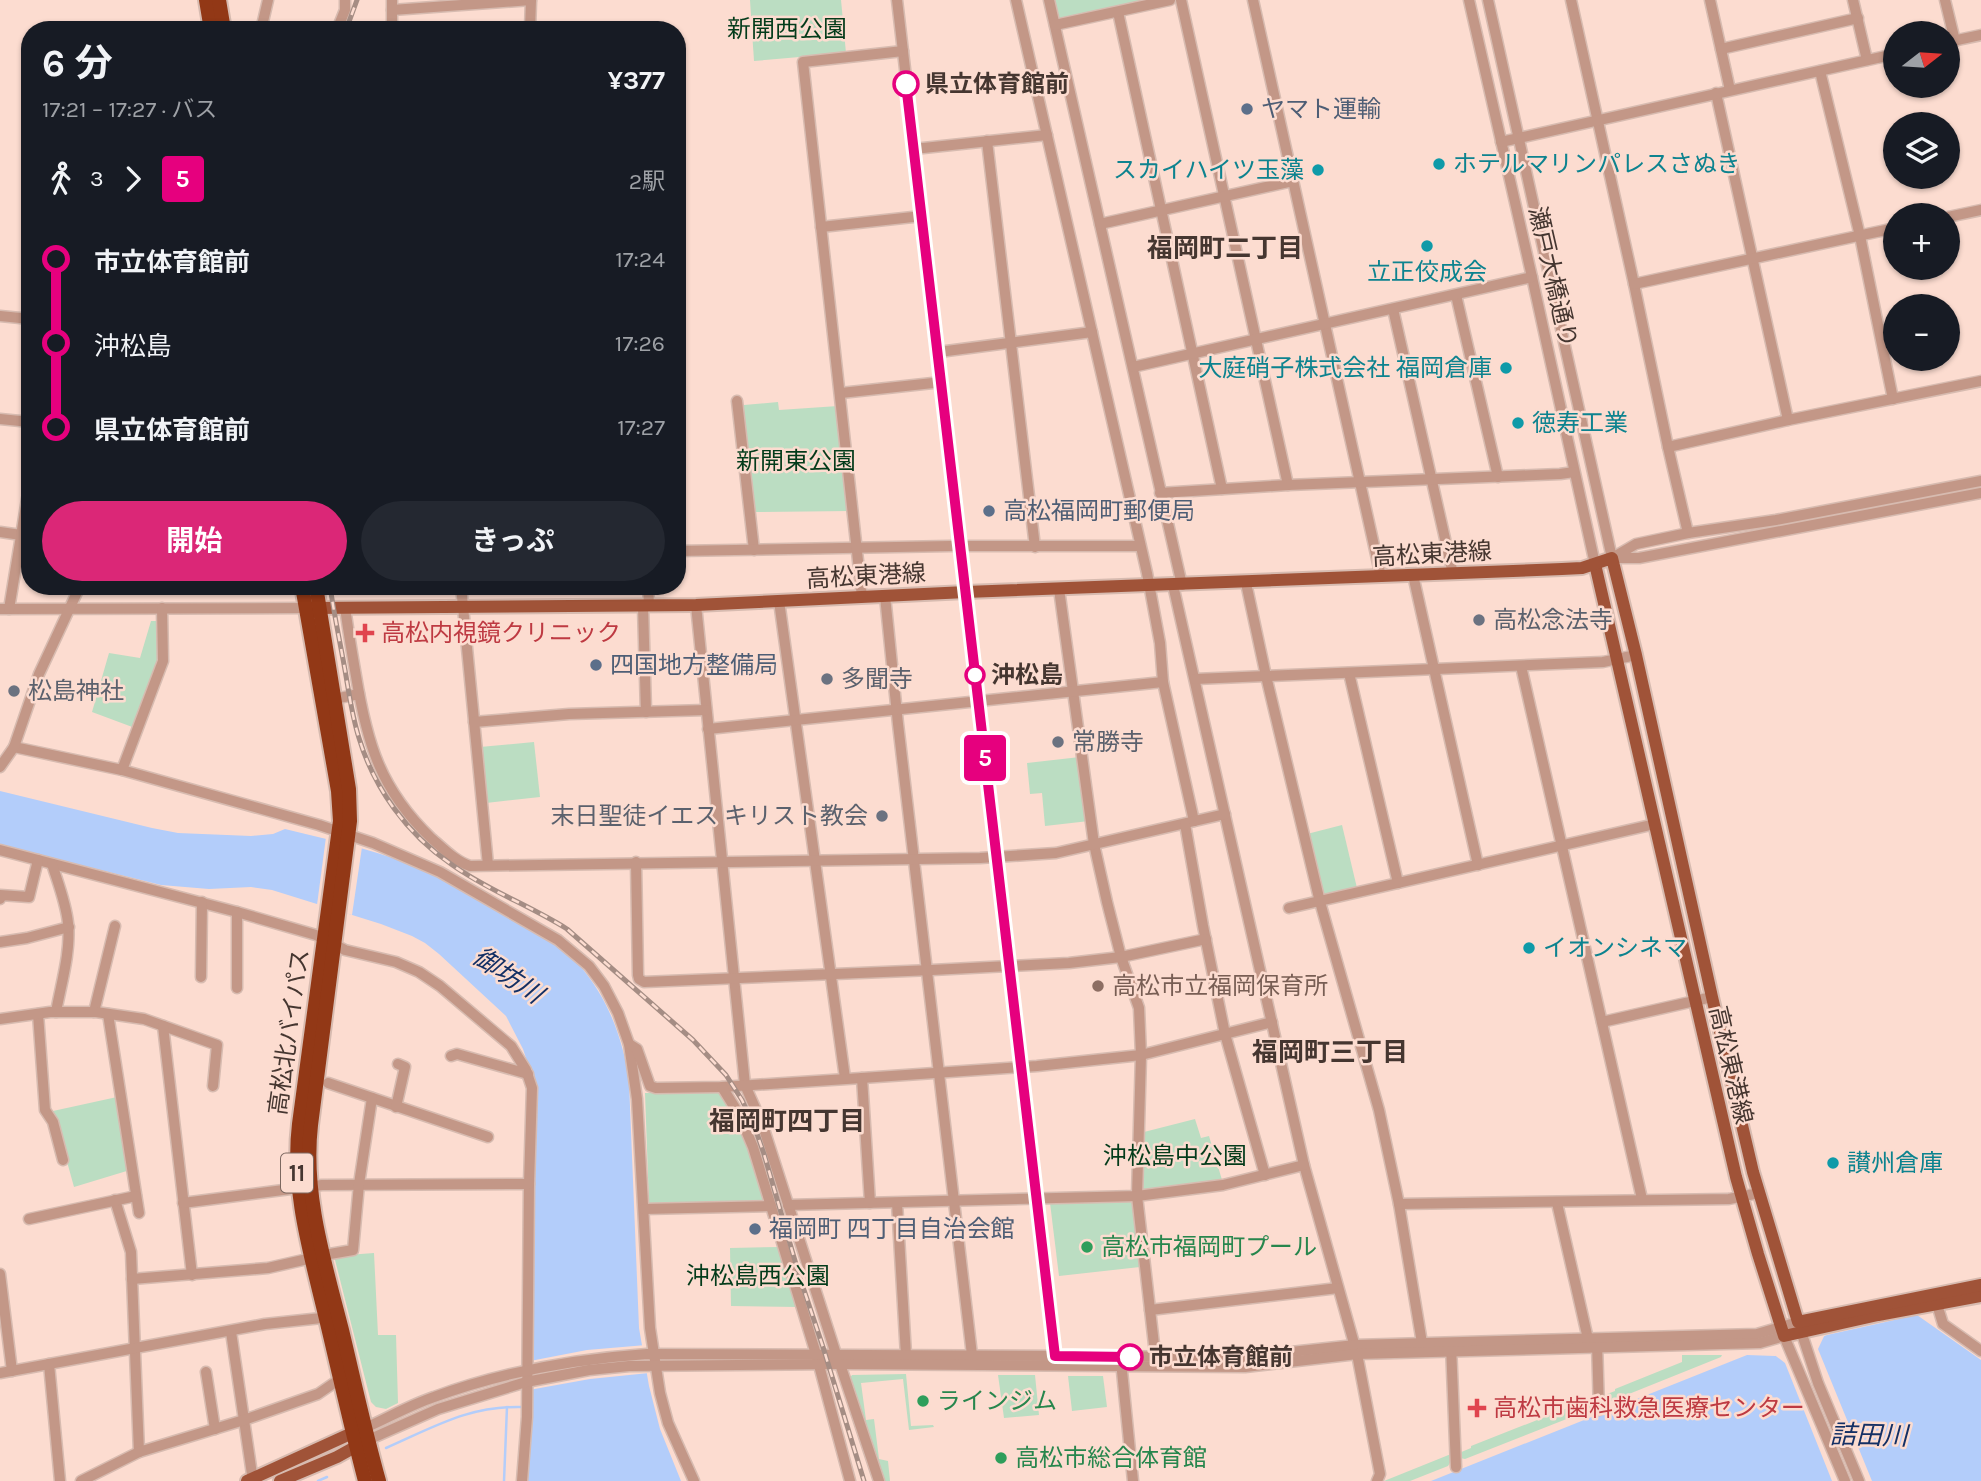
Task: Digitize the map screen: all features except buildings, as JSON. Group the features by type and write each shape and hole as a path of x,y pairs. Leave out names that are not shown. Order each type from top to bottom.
{"highway":[{"path":"206,0 210,21"},
{"path":"219,0 222,21"},
{"name":"高松北バイパス","path":"306,595 313,608"},
{"name":"高松北バイパス","path":"315,595 313,608 328,700 349,789 330,942 298,1134 296,1163 304,1187 360,1437 365,1481"},
{"name":"高松北バイパス","path":"332,1316 341,1381 360,1437 379,1481"}],"main road":[{"name":"高松東港線","path":"313,608 696,605 1582,568 1612,558 1759,1193 1800,1331"},
{"name":"高松東港線","path":"1595,564 1741,1198 1784,1336"},
{"path":"1784,1336 1936,1299 1981,1285"},
{"path":"1936,1299 1981,1296"},
{"path":"251,1480 360,1437"},
{"path":"280,1481 360,1437"}],"street":[{"path":"263,21 268,0"},
{"path":"341,21 345,0"},
{"path":"392,5 531,0 530,21"},
{"path":"897,0 1055,1360"},
{"path":"1016,0 1149,586 1206,939 1226,1034 1265,1175"},
{"path":"1049,0 1133,367 1195,679 1304,1165 1356,1350 1380,1474 1377,1481"},
{"path":"1055,25 1170,0"},
{"path":"1181,0 1289,485"},
{"path":"1253,0 1381,577"},
{"name":"瀬戸大橋通り","path":"1469,0 1595,564"},
{"name":"瀬戸大橋通り","path":"1489,0 1612,558"},
{"path":"1571,0 1688,533"},
{"path":"1710,0 1730,90"},
{"path":"1853,0 1867,60"},
{"path":"1945,0 1948,21"},
{"path":"1118,12 1222,489"},
{"path":"1721,49 1857,18"},
{"path":"1960,40 1981,35"},
{"path":"862,597 803,62 903,51"},
{"path":"1502,142 1883,57"},
{"path":"1820,71 1860,236 1893,399"},
{"path":"1716,93 1788,420"},
{"path":"914,149 1047,135"},
{"path":"987,141 1035,547"},
{"path":"1100,224 1293,181"},
{"path":"1960,214 1981,210"},
{"path":"821,227 922,216"},
{"path":"1634,284 1883,231"},
{"path":"1133,367 1532,277"},
{"path":"1456,295 1498,477"},
{"path":"1393,309 1453,574"},
{"path":"0,316 21,318"},
{"path":"939,352 1092,332"},
{"path":"1668,447 1981,381"},
{"path":"841,393 942,382"},
{"path":"737,401 754,550"},
{"path":"0,419 21,421"},
{"path":"1160,493 1574,472"},
{"path":"1612,558 1636,544 1688,533 1776,520 1981,481"},
{"path":"1612,558 1639,558 1981,493"},
{"path":"0,532 21,535 4,610 313,608"},
{"path":"686,551 1140,546"},
{"path":"1413,575 1478,865"},
{"path":"1246,583 1320,902 1379,1110 1399,1204 1422,1343"},
{"path":"1059,589 1094,844 1121,957 1139,1009 1141,1055 1137,1196 1156,1361"},
{"path":"0,767 39,674 76,595"},
{"path":"462,595 488,865"},
{"path":"646,712 647,595"},
{"path":"885,596 972,1355"},
{"path":"779,601 845,1078"},
{"path":"696,605 745,1085 763,1126 880,1481"},
{"path":"345,607 359,694 373,752 386,780 404,808 425,832 465,865 997,857 1056,853 1225,814"},
{"path":"122,770 163,662 162,608"},
{"path":"1195,679 1603,662 1636,655"},
{"path":"1521,666 1642,1199"},
{"path":"1349,673 1398,883"},
{"path":"708,729 1163,682"},
{"path":"328,700 359,694"},
{"path":"474,722 569,714 706,710"},
{"path":"8,750 122,770 344,838 440,872 558,940 589,966 604,986 618,1013 629,1044 637,1099 651,1359 668,1423 694,1481"},
{"path":"1289,908 1655,824"},
{"path":"0,850 202,902 330,942 345,950 396,962 419,972 440,986 512,1046 532,1088 527,1417 522,1481"},
{"path":"0,899 0,895 29,897 38,860"},
{"path":"636,862 639,979 644,982 1069,963 1121,957 1206,939"},
{"path":"52,864 69,926 56,1012"},
{"path":"201,977 202,902"},
{"path":"237,912 237,988"},
{"path":"0,942 27,938 69,926"},
{"path":"94,1012 115,926"},
{"path":"1602,1022 1712,998"},
{"path":"0,1019 56,1012 94,1012 144,1019 217,1045 213,1086"},
{"path":"38,1014 45,1110 52,1122 63,1160"},
{"path":"108,1014 138,1213"},
{"path":"629,1044 637,1049 650,1086 722,1087 1021,1067 1141,1055 1272,1022"},
{"path":"163,1026 192,1275"},
{"path":"451,1056 457,1054 527,1074"},
{"path":"396,1107 405,1067 398,1064"},
{"path":"862,1078 870,1203"},
{"path":"328,1083 488,1137"},
{"path":"722,1087 740,1116 771,1206 850,1481"},
{"path":"132,1279 268,1268 353,1250 359,1184 372,1098"},
{"path":"788,1205 1137,1196 1223,1185 1304,1165"},
{"path":"183,1203 304,1187 359,1184 529,1184"},
{"path":"1399,1204 1741,1198 1759,1193"},
{"path":"29,1219 136,1196"},
{"path":"115,1200 131,1252 139,1452"},
{"path":"897,1203 906,1355"},
{"path":"1557,1203 1594,1342 1599,1410"},
{"path":"644,1209 771,1206"},
{"path":"0,1274 12,1371"},
{"path":"1150,1310 1338,1288"},
{"path":"1936,1299 1943,1324 1981,1351"},
{"path":"0,1373 265,1324 332,1316"},
{"path":"1800,1331 1818,1383 1859,1481"},
{"path":"231,1332 251,1480"},
{"path":"1356,1350 1757,1334 1784,1336 1845,1481"},
{"path":"360,1437 528,1376 589,1370 651,1359 1156,1361 1258,1366 1356,1350 1422,1343 1451,1347"},
{"path":"1451,1347 1456,1467"},
{"path":"838,1359 972,1355 1055,1360"},
{"path":"1121,1361 1133,1481"},
{"path":"49,1364 60,1481"},
{"path":"210,1377 215,1429"},
{"path":"81,1481 139,1452 318,1394 341,1381"}],"green space":[{"name":"新開西公園","path":"750,0 841,0 846,53 754,61"},
{"path":"1053,0 1148,0 1061,20 1057,17"},
{"name":"新開東公園","path":"778,402 779,410 838,406 850,511 753,512 741,407"},
{"path":"151,621 160,621 160,661 135,728 92,712 109,653 140,658"},
{"path":"534,742 540,797 486,803 480,747"},
{"path":"1080,757 1089,821 1045,826 1042,793 1030,794 1027,763"},
{"path":"1342,825 1357,888 1326,896 1320,893 1307,834"},
{"path":"721,1091 744,1135 766,1201 649,1204 645,1093"},
{"path":"117,1097 130,1170 74,1187 53,1111"},
{"name":"沖松島中公園","path":"1195,1119 1201,1138 1209,1136 1222,1180 1141,1192 1144,1132"},
{"path":"1128,1200 1134,1205 1140,1267 1059,1276 1050,1203"},
{"name":"沖松島西公園","path":"780,1247 798,1307 731,1306 730,1248"},
{"path":"374,1253 378,1335 396,1335 398,1403 386,1409 376,1407 371,1402 334,1256"},
{"path":"1682,1355 1722,1355 1609,1402 1604,1401 1602,1396 1615,1389 1682,1362"},
{"path":"906,1374 911,1426 934,1427 909,1430 903,1379 861,1383 866,1420 874,1419 879,1459 888,1461 890,1481 884,1481 850,1378 852,1375"},
{"path":"998,1375 1035,1375 1039,1415 1004,1418"},
{"path":"1068,1376 1103,1376 1107,1407 1072,1411"},
{"path":"1593,1398 1595,1400 1592,1409 1465,1459 1460,1458 1459,1453 1471,1446"},
{"path":"1451,1454 1448,1466 1410,1481 1384,1481"}],"water":[{"name":"御坊川","path":"0,791 178,833 251,836 273,834 285,829 397,859 442,879 548,940 580,966 599,992 613,1021 627,1067 639,1328 660,1429 681,1481 526,1481 535,1085 523,1049 506,1016 425,943 381,924 272,890 161,885 0,845"},
{"name":"詰田川","path":"1917,1315 1981,1360 1981,1481 1431,1481 1747,1355 1775,1356 1827,1335"}],"pier":[{"path":"326,837 362,847 352,915 317,905"},
{"path":"1826,1332 1818,1349 1872,1481 1832,1481 1785,1363 1772,1353"},
{"path":"646,1345 649,1373 590,1379 529,1390 530,1361 587,1350"}],"waterway":[{"path":"386,1448 469,1414 505,1407 524,1407"},
{"path":"504,1481 507,1407"},
{"path":"318,1481 327,1477"}],"railway":[{"path":"349,21 357,0"},
{"path":"332,595 354,721 365,757 394,809 420,839 465,873 567,929 693,1040 726,1075 742,1100 764,1154 864,1481"}],"bus line":[{"name":"5","path":"906,84 1055,1356 1130,1357"}],"place":[{"name":"県立体育館前","path":"906,84"},
{"name":"ヤマト運輸","path":"1247,109"},
{"name":"ホテルマリンパレスさぬき","path":"1439,164"},
{"name":"スカイハイツ玉藻","path":"1318,170"},
{"name":"立正佼成会","path":"1427,246"},
{"name":"大庭硝子株式会社 福岡倉庫","path":"1506,368"},
{"name":"徳寿工業","path":"1518,423"},
{"name":"高松福岡町郵便局","path":"989,511"},
{"name":"高松念法寺","path":"1479,620"},
{"name":"高松内視鏡クリニック","path":"365,633"},
{"name":"四国地方整備局","path":"596,665"},
{"name":"沖松島","path":"975,675"},
{"name":"多聞寺","path":"827,679"},
{"name":"松島神社","path":"14,691"},
{"name":"常勝寺","path":"1058,742"},
{"name":"末日聖徒イエス キリスト教会","path":"882,816"},
{"name":"イオンシネマ","path":"1529,948"},
{"name":"高松市立福岡保育所","path":"1098,986"},
{"name":"讃州倉庫","path":"1833,1163"},
{"name":"福岡町 四丁目自治会館","path":"755,1229"},
{"name":"高松市福岡町プール","path":"1087,1247"},
{"name":"市立体育館前","path":"1130,1357"},
{"name":"ラインジム","path":"923,1401"},
{"name":"高松市歯科救急医療センター","path":"1477,1408"},
{"name":"高松市総合体育館","path":"1001,1458"}],"district":[{"name":"福岡町二丁目","path":"1225,248"},
{"name":"福岡町三丁目","path":"1330,1052"},
{"name":"福岡町四丁目","path":"787,1121"}]}
